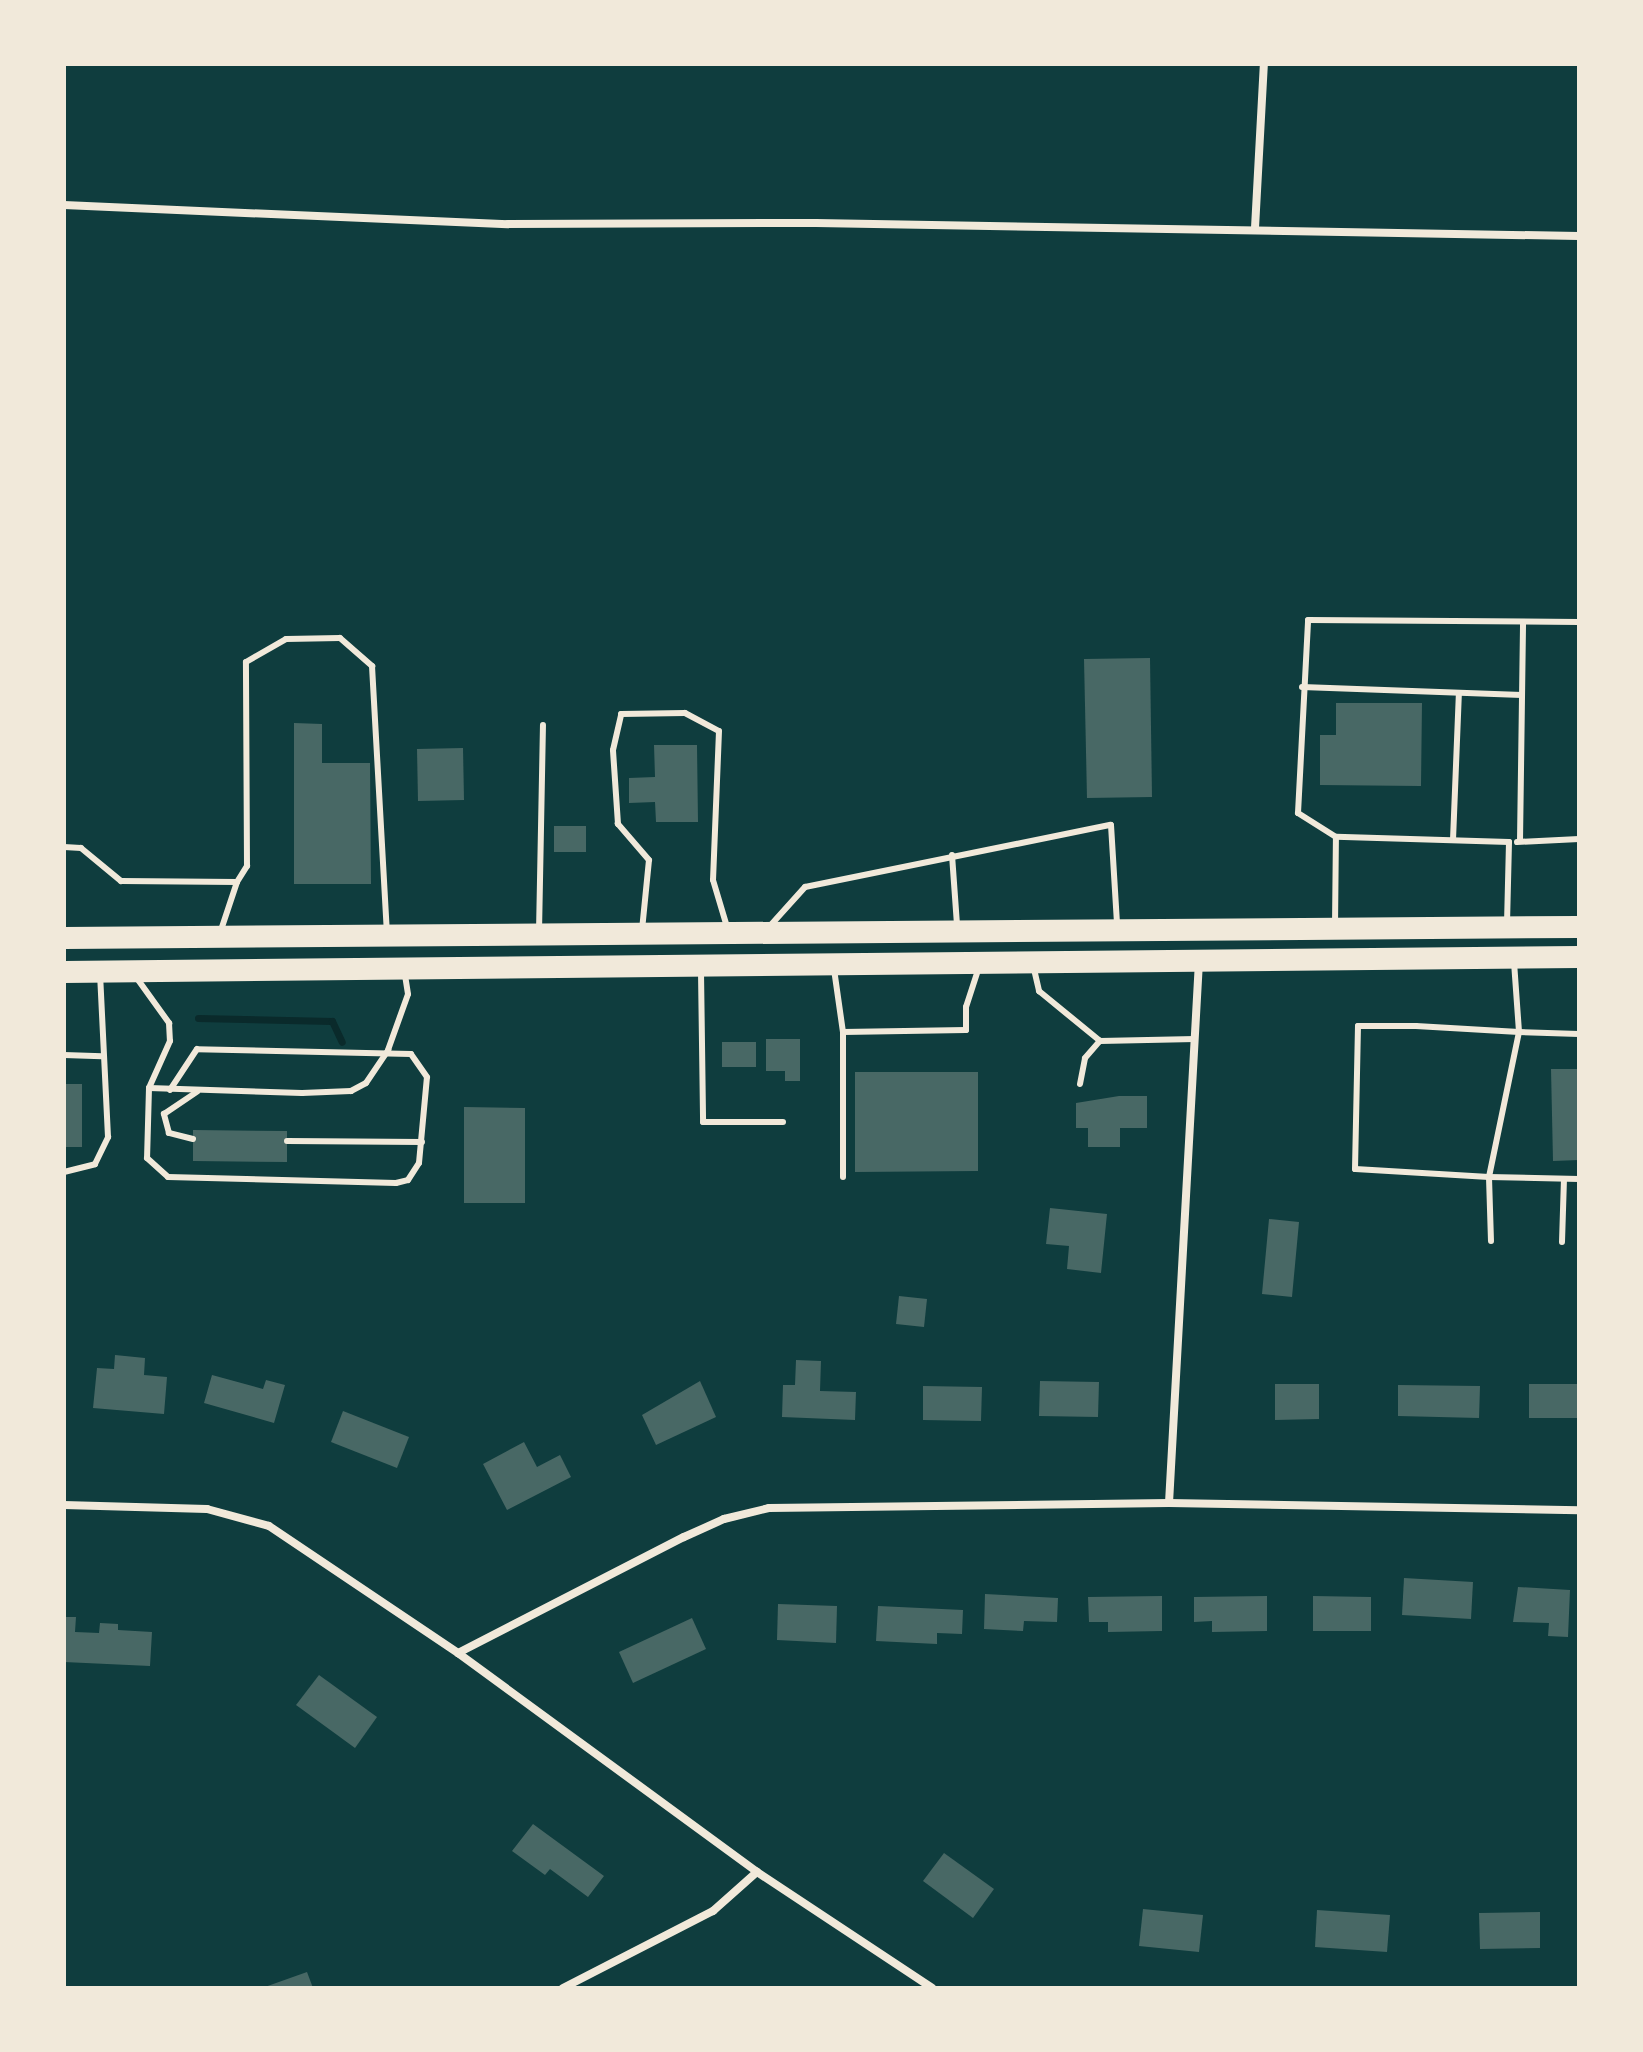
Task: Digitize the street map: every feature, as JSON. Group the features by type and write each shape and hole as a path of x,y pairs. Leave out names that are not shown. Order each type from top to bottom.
{"highway":[{"path":"65,936 218,938 1579,927"},
{"path":"64,972 1579,957"}],"street":[{"path":"1255,228 1264,64"},
{"path":"64,205 508,224 1255,228 1579,236"},
{"path":"1169,1503 1199,960"},
{"path":"458,1653 684,1537 724,1519 769,1508 1169,1503 1579,1510"},
{"path":"64,1505 207,1509 269,1526 458,1653 757,1872 932,1988"},
{"path":"563,1988 713,1911 757,1872"}],"lane":[{"path":"1579,622 1308,620 1302,687 1298,813 1336,837 1509,842 1579,839"},
{"path":"1520,841 1523,622"},
{"path":"218,938 237,882 247,866 246,662 286,639 340,638 372,666 387,936"},
{"path":"1302,687 1522,695"},
{"path":"1453,840 1459,693"},
{"path":"642,934 649,860 618,824 613,750 621,714 685,713 719,731 713,880 729,934"},
{"path":"539,935 543,725"},
{"path":"763,934 805,887 1111,825 1117,931"},
{"path":"1335,929 1336,837"},
{"path":"1507,928 1509,842"},
{"path":"64,847 81,848 121,881 237,882"},
{"path":"952,855 957,933"},
{"path":"1491,1241 1489,1177 1519,1032 1514,958"},
{"path":"843,1032 966,1030 966,1007 980,962"},
{"path":"1033,962 1039,991 1100,1041 1195,1039"},
{"path":"832,964 843,1032 843,1177"},
{"path":"701,965 703,1122 783,1122"},
{"path":"149,1088 351,1091 366,1083 388,1050 408,994 404,967"},
{"path":"64,1172 95,1164 108,1137 99,971"},
{"path":"131,971 169,1023 170,1041 149,1088 147,1158 168,1177 396,1183 408,1180 419,1163 427,1077 411,1054 388,1050 197,1049 170,1090"},
{"path":"1579,1034 1358,1026 1355,1169 1579,1179"},
{"path":"1080,1084 1085,1058 1100,1041"},
{"path":"64,1055 102,1056"},
{"path":"193,1139 169,1133 164,1114 198,1091"},
{"path":"287,1141 422,1142"},
{"path":"1562,1242 1564,1179"}],"building":[{"path":"1150,658 1152,797 1087,798 1084,659"},
{"path":"1336,703 1422,703 1421,786 1320,785 1320,735 1336,735"},
{"path":"294,723 322,724 322,763 370,763 371,884 294,884"},
{"path":"654,745 697,745 698,822 656,822 655,802 629,803 629,778 655,777"},
{"path":"463,748 464,800 418,801 417,749"},
{"path":"554,826 586,826 586,852 554,852"},
{"path":"766,1039 800,1039 800,1081 785,1081 785,1071 766,1071"},
{"path":"722,1042 756,1042 756,1067 722,1067"},
{"path":"1551,1069 1579,1069 1579,1160 1553,1161"},
{"path":"855,1072 978,1072 978,1171 855,1172"},
{"path":"64,1084 82,1084 82,1147 64,1147"},
{"path":"1119,1096 1147,1096 1147,1128 1120,1128 1120,1147 1088,1147 1088,1128 1076,1128 1076,1103"},
{"path":"464,1107 525,1108 525,1203 464,1203"},
{"path":"193,1130 287,1131 287,1162 193,1161"},
{"path":"1050,1208 1107,1214 1101,1273 1067,1269 1069,1246 1046,1244"},
{"path":"1269,1219 1299,1222 1292,1297 1262,1294"},
{"path":"899,1296 927,1299 924,1327 896,1324"},
{"path":"115,1355 145,1358 144,1375 167,1377 164,1414 93,1408 97,1368 114,1369"},
{"path":"796,1360 821,1361 820,1391 856,1392 855,1420 782,1417 783,1385 795,1385"},
{"path":"212,1375 263,1389 266,1380 285,1385 274,1423 204,1403"},
{"path":"700,1381 716,1417 656,1445 642,1415"},
{"path":"1040,1381 1099,1382 1098,1417 1039,1416"},
{"path":"1275,1384 1319,1384 1319,1419 1275,1420"},
{"path":"1529,1384 1579,1384 1579,1418 1529,1418"},
{"path":"1398,1385 1480,1386 1479,1418 1398,1416"},
{"path":"923,1386 982,1387 981,1421 923,1420"},
{"path":"343,1411 409,1437 397,1468 331,1442"},
{"path":"524,1442 537,1467 560,1455 571,1477 507,1510 483,1464"},
{"path":"1404,1578 1473,1582 1471,1619 1402,1615"},
{"path":"1518,1587 1570,1590 1568,1637 1548,1636 1549,1623 1513,1622"},
{"path":"985,1594 1058,1598 1057,1622 1024,1621 1023,1631 984,1629"},
{"path":"1162,1596 1162,1631 1108,1632 1108,1622 1089,1622 1088,1597"},
{"path":"1267,1596 1267,1631 1212,1632 1212,1621 1194,1622 1194,1597"},
{"path":"1313,1596 1371,1597 1371,1631 1313,1631"},
{"path":"778,1604 837,1606 836,1643 777,1640"},
{"path":"878,1606 963,1610 962,1634 937,1633 937,1644 876,1641"},
{"path":"64,1617 76,1617 75,1632 99,1633 100,1623 118,1624 118,1630 152,1632 150,1666 64,1662"},
{"path":"692,1618 706,1649 633,1683 619,1652"},
{"path":"319,1675 377,1717 355,1748 296,1705"},
{"path":"533,1824 604,1876 588,1897 550,1869 545,1875 512,1851"},
{"path":"944,1853 994,1889 973,1918 923,1881"},
{"path":"1143,1909 1203,1915 1199,1952 1139,1946"},
{"path":"1317,1910 1390,1915 1387,1952 1315,1947"},
{"path":"1540,1912 1540,1948 1480,1949 1479,1913"},
{"path":"307,1972 313,1988 262,1988"}],"waterway":[{"path":"198,1018 332,1021 342,1042"}]}
